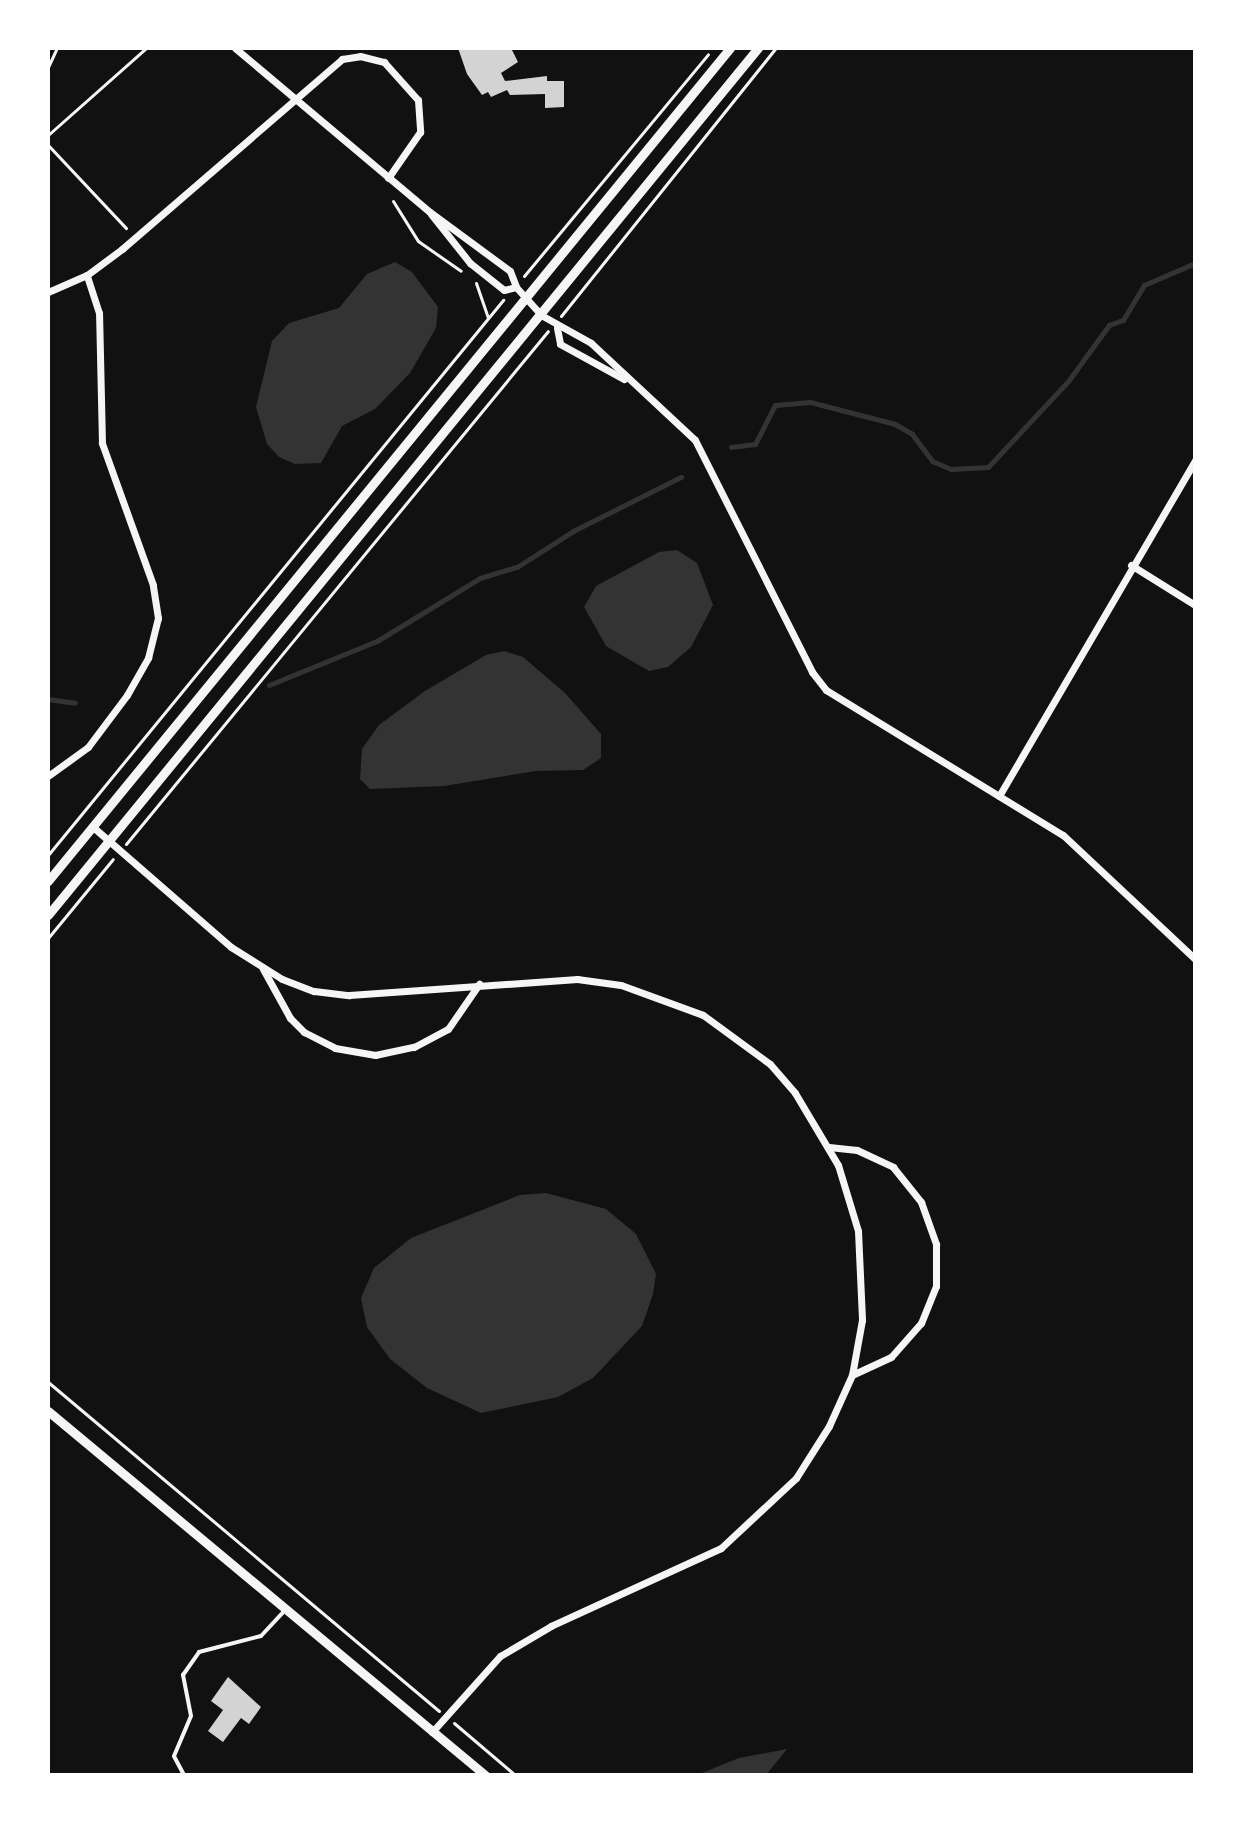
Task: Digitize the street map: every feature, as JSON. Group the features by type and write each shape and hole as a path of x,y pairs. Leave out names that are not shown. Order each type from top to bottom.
{"street":[{"path":"235,48 388,178 510,271 516,287 541,315 557,328 572,328 612,361 625,380"},
{"path":"48,881 730,48"},
{"path":"48,915 758,48"},
{"path":"48,292 87,275 294,99 325,68 350,57 384,62 399,73 418,100 421,124 412,147 388,178"},
{"path":"430,212 470,263 504,290 516,287"},
{"path":"48,776 88,747 119,707 148,658 158,618 153,585 114,489 102,443 99,313 87,275"},
{"path":"557,328 560,344 625,380 676,422 707,457 800,650 826,690 999,796 1099,864 1195,959"},
{"path":"999,796 1195,460"},
{"path":"1131,565 1195,605"},
{"path":"93,827 231,947 263,969 314,991 349,995 544,979 606,983 703,1015 770,1064 829,1147 849,1198 862,1261 862,1320 852,1375 813,1454 748,1527 687,1566 525,1639 500,1656 432,1732"},
{"path":"263,969 290,1018 304,1032 335,1048 375,1055 414,1047 448,1029 479,984"},
{"path":"829,1147 857,1150 893,1167 921,1202 936,1244 936,1286 921,1323 891,1357 852,1375"},
{"path":"48,1411 485,1775"}],"lane":[{"path":"184,1775 174,1756 191,1716 183,1675 199,1652 261,1636 286,1609"}],"path":[{"path":"48,67 57,48"},
{"path":"48,135 146,48"},
{"path":"530,268 713,48"},
{"path":"568,307 776,48"},
{"path":"48,145 126,228"},
{"path":"393,201 418,241 475,282 488,317"},
{"path":"48,855 499,306"},
{"path":"131,838 538,343"},
{"path":"48,938 104,870"},
{"path":"48,1382 515,1775"}],"shaded area":[{"path":"395,262 412,272 438,307 436,328 410,373 375,409 342,426 321,463 295,464 279,457 267,444 256,407 272,341 289,323 339,308 367,274"},
{"path":"677,550 697,563 713,605 691,647 668,667 649,671 606,646 584,607 596,586 659,552"},
{"path":"504,651 523,657 565,693 601,734 601,758 583,770 536,771 444,786 370,789 360,779 362,749 379,725 425,691 486,655"},
{"path":"546,1193 606,1209 636,1234 656,1274 653,1294 642,1326 593,1378 558,1397 481,1413 427,1388 390,1359 367,1327 361,1298 374,1268 411,1238 520,1195"},
{"path":"787,1749 766,1775 697,1775 739,1758"}],"building":[{"path":"458,48 511,48 518,62 501,73 505,81 547,76 547,81 564,81 564,107 545,108 545,94 510,95 507,90 491,97 488,92 482,95 467,74"},
{"path":"228,1677 261,1707 249,1724 241,1718 223,1742 208,1731 223,1710 211,1701"}],"waterway":[{"path":"731,447 755,444 775,405 810,402 895,424 912,434 932,461 951,469 988,467 1069,380 1109,325 1123,320 1144,285 1195,263"},
{"path":"269,685 377,641 480,578 517,567 573,531 681,477"},
{"path":"48,699 75,703"}]}
